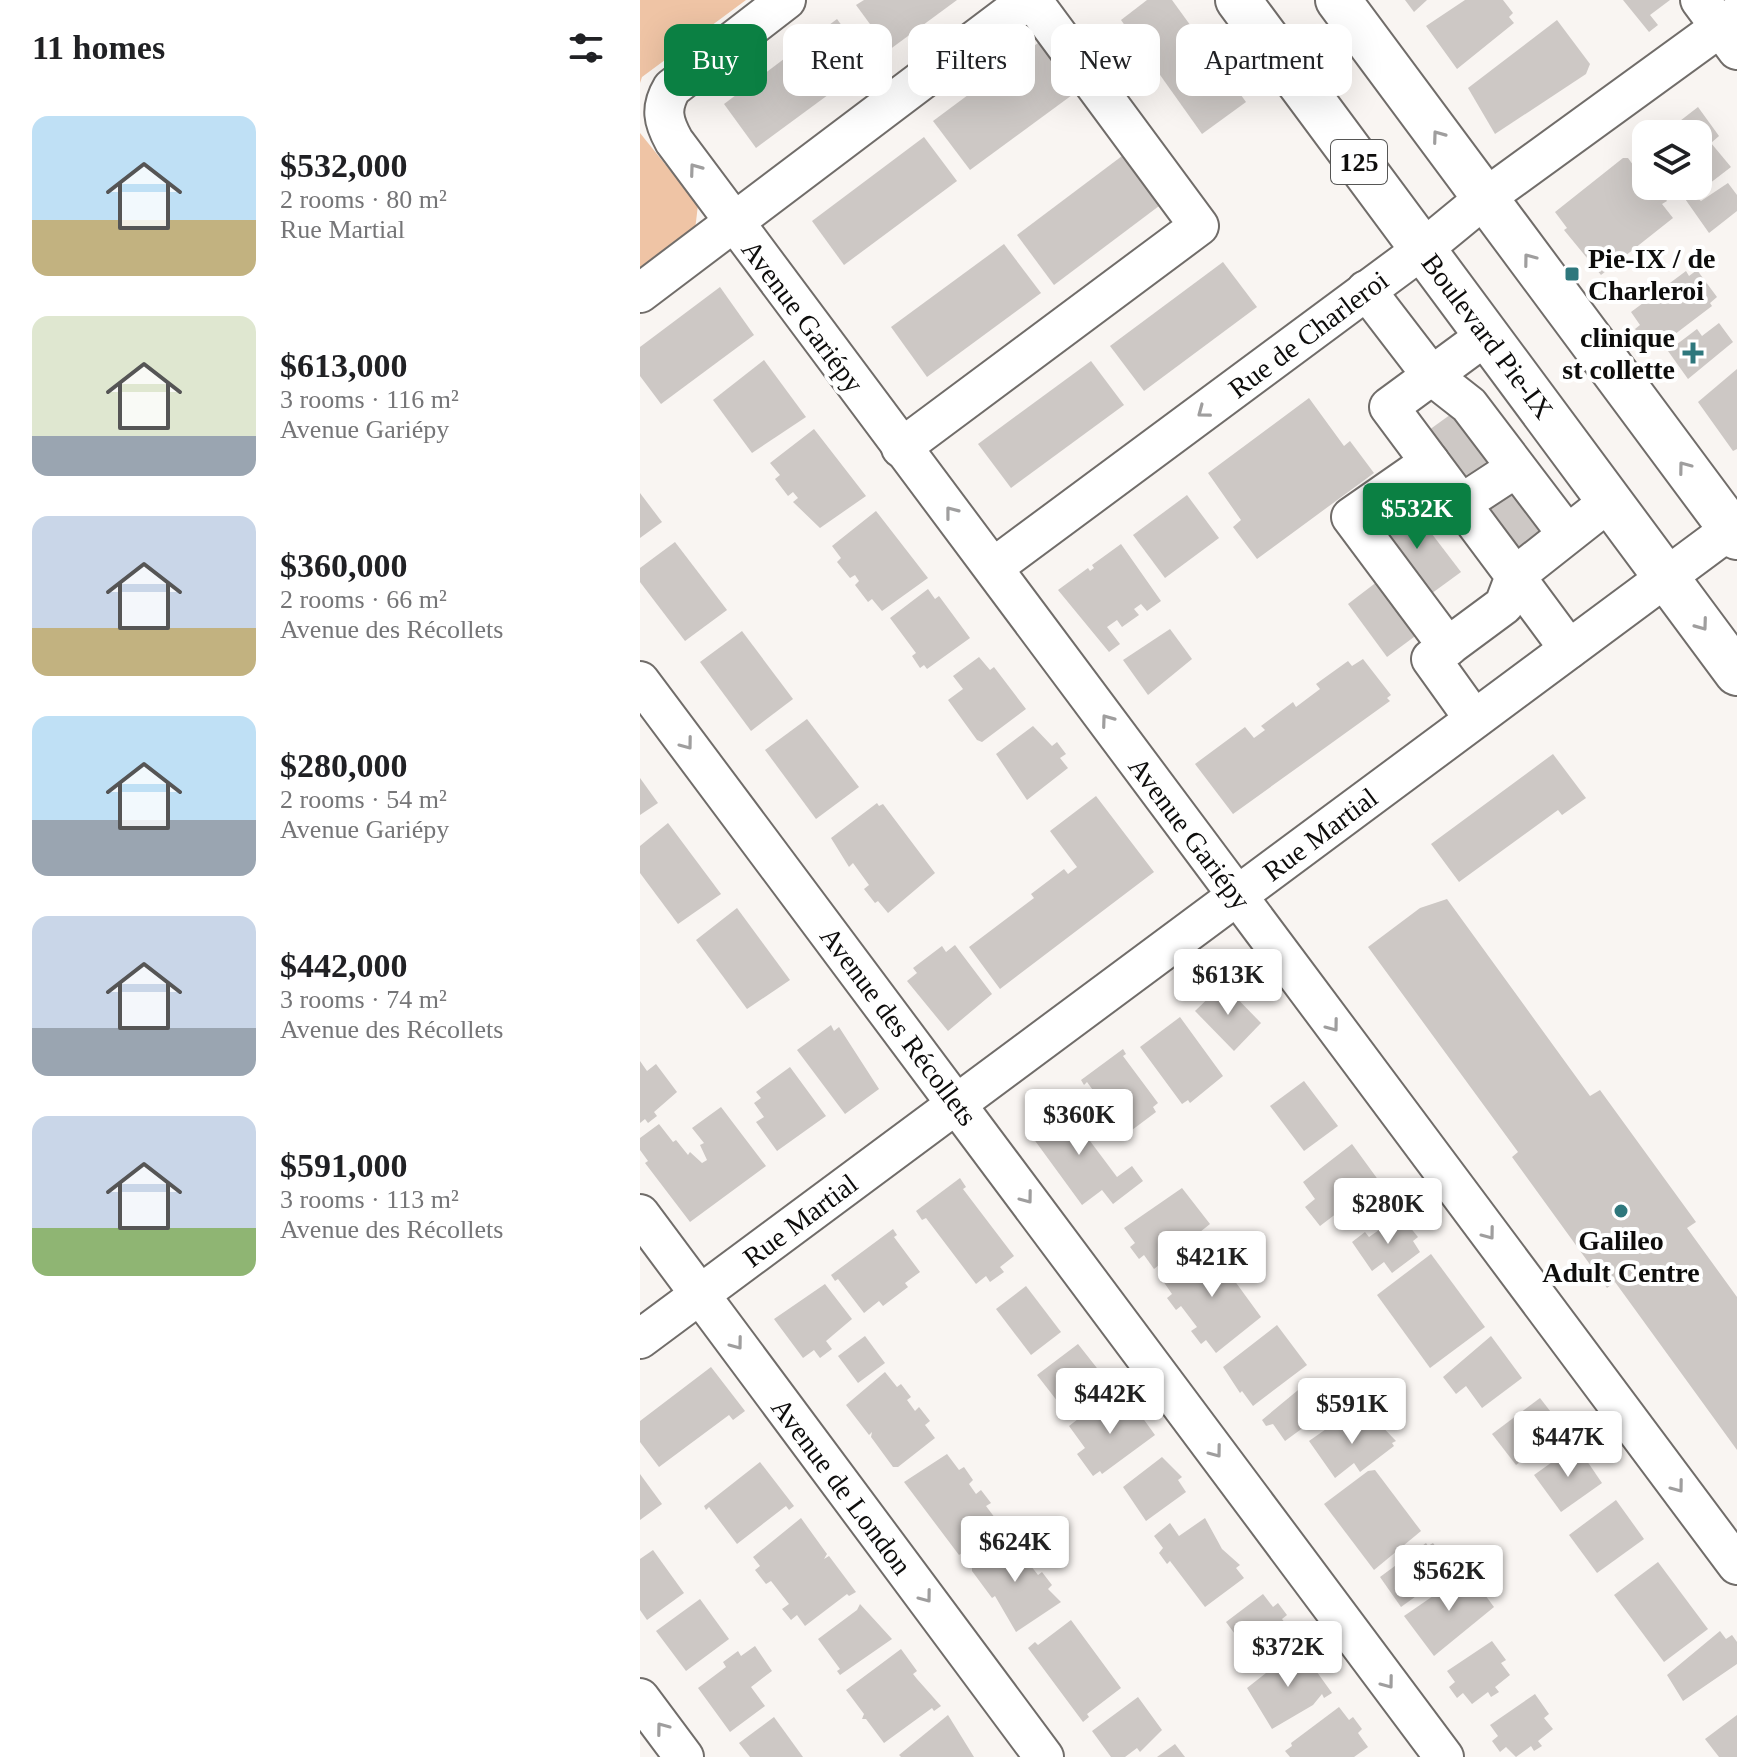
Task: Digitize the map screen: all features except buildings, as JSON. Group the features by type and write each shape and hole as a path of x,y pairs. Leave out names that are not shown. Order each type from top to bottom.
{"main road":[{"name":"Boulevard Pie-IX","path":"1238,0 1737,673"},
{"path":"1338,0 1734,533"}],"street":[{"name":"Avenue Gariépy","path":"786,0 672,88 663,104 665,125 901,448 994,567 1737,1565"},
{"name":"Avenue Gariépy","path":"734,223 1030,0 1199,226 901,448"},
{"name":"Rue de Charleroi","path":"994,567 1423,249 1485,198 1724,23"},
{"path":"640,293 734,223"},
{"path":"1366,290 1432,376 1469,405 1567,534"},
{"path":"1487,335 1389,407 1569,649"},
{"path":"1430,462 1351,517 1448,647"},
{"path":"1461,504 1516,468"},
{"path":"1474,719 1431,659 1504,605 1515,576 1610,501"},
{"name":"Rue Martial","path":"640,1339 1569,649 1667,577 1734,533"},
{"name":"Avenue des Récollets","path":"640,681 1444,1757"},
{"name":"Avenue de London","path":"640,1214 1044,1757"},
{"path":"640,1698 684,1757"}],"shaded area":[{"path":"640,0 746,0 714,24 664,24 664,61 642,77 640,83"},
{"path":"640,133 698,205 694,238 640,275"}],"place":[{"name":"Pie-IX / de Charleroi","path":"1572,274"},
{"name":"clinique st collette","path":"1693,353"},
{"name":"Galileo Adult Centre","path":"1621,1211"}]}
